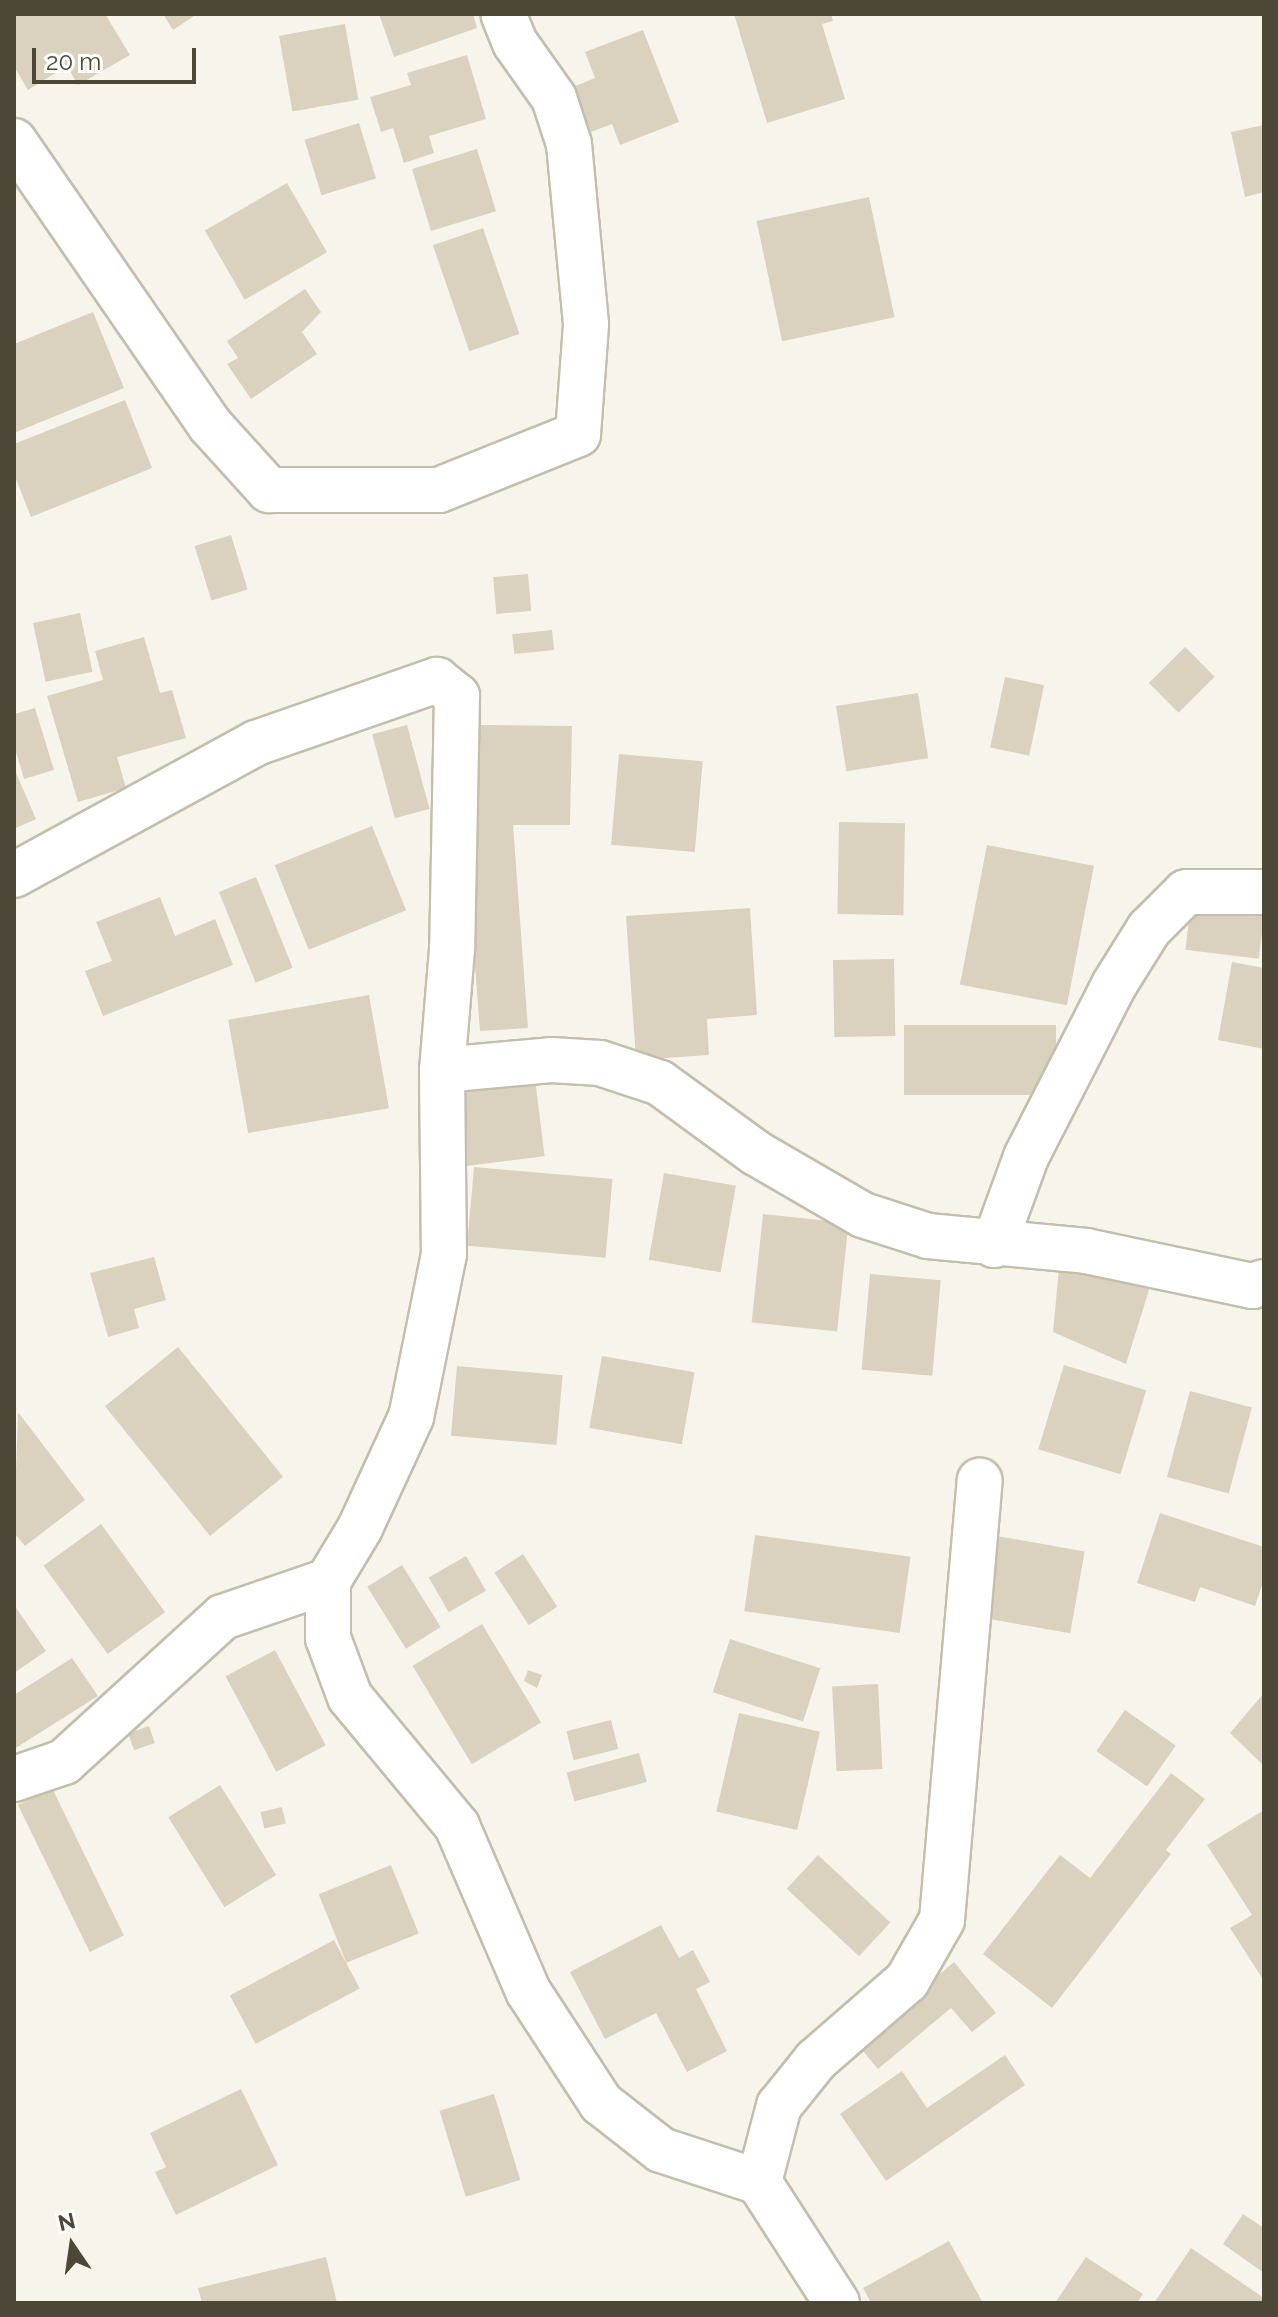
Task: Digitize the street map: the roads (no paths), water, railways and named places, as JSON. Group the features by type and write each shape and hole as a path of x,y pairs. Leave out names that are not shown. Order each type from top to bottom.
{"street":[{"path":"14,141 210,425 269,490 439,490 578,434 586,324 569,144 554,98 515,43 503,14"},
{"path":"14,875 256,743 437,680 457,696 452,949 442,1070 444,1254 411,1417 360,1528 328,1581 328,1638 350,1697 457,1826 528,1991 601,2103 661,2150 759,2182 837,2303"},
{"path":"994,1245 1026,1157 1114,985 1149,929 1186,892 1264,892"},
{"path":"442,1070 551,1060 600,1063 660,1083 756,1153 863,1215 928,1236 994,1245 1086,1251 1252,1286 1264,1282"},
{"path":"759,2182 779,2106 816,2060 907,1981 942,1920 980,1481"},
{"path":"14,1779 64,1762 223,1617 328,1581"}]}
